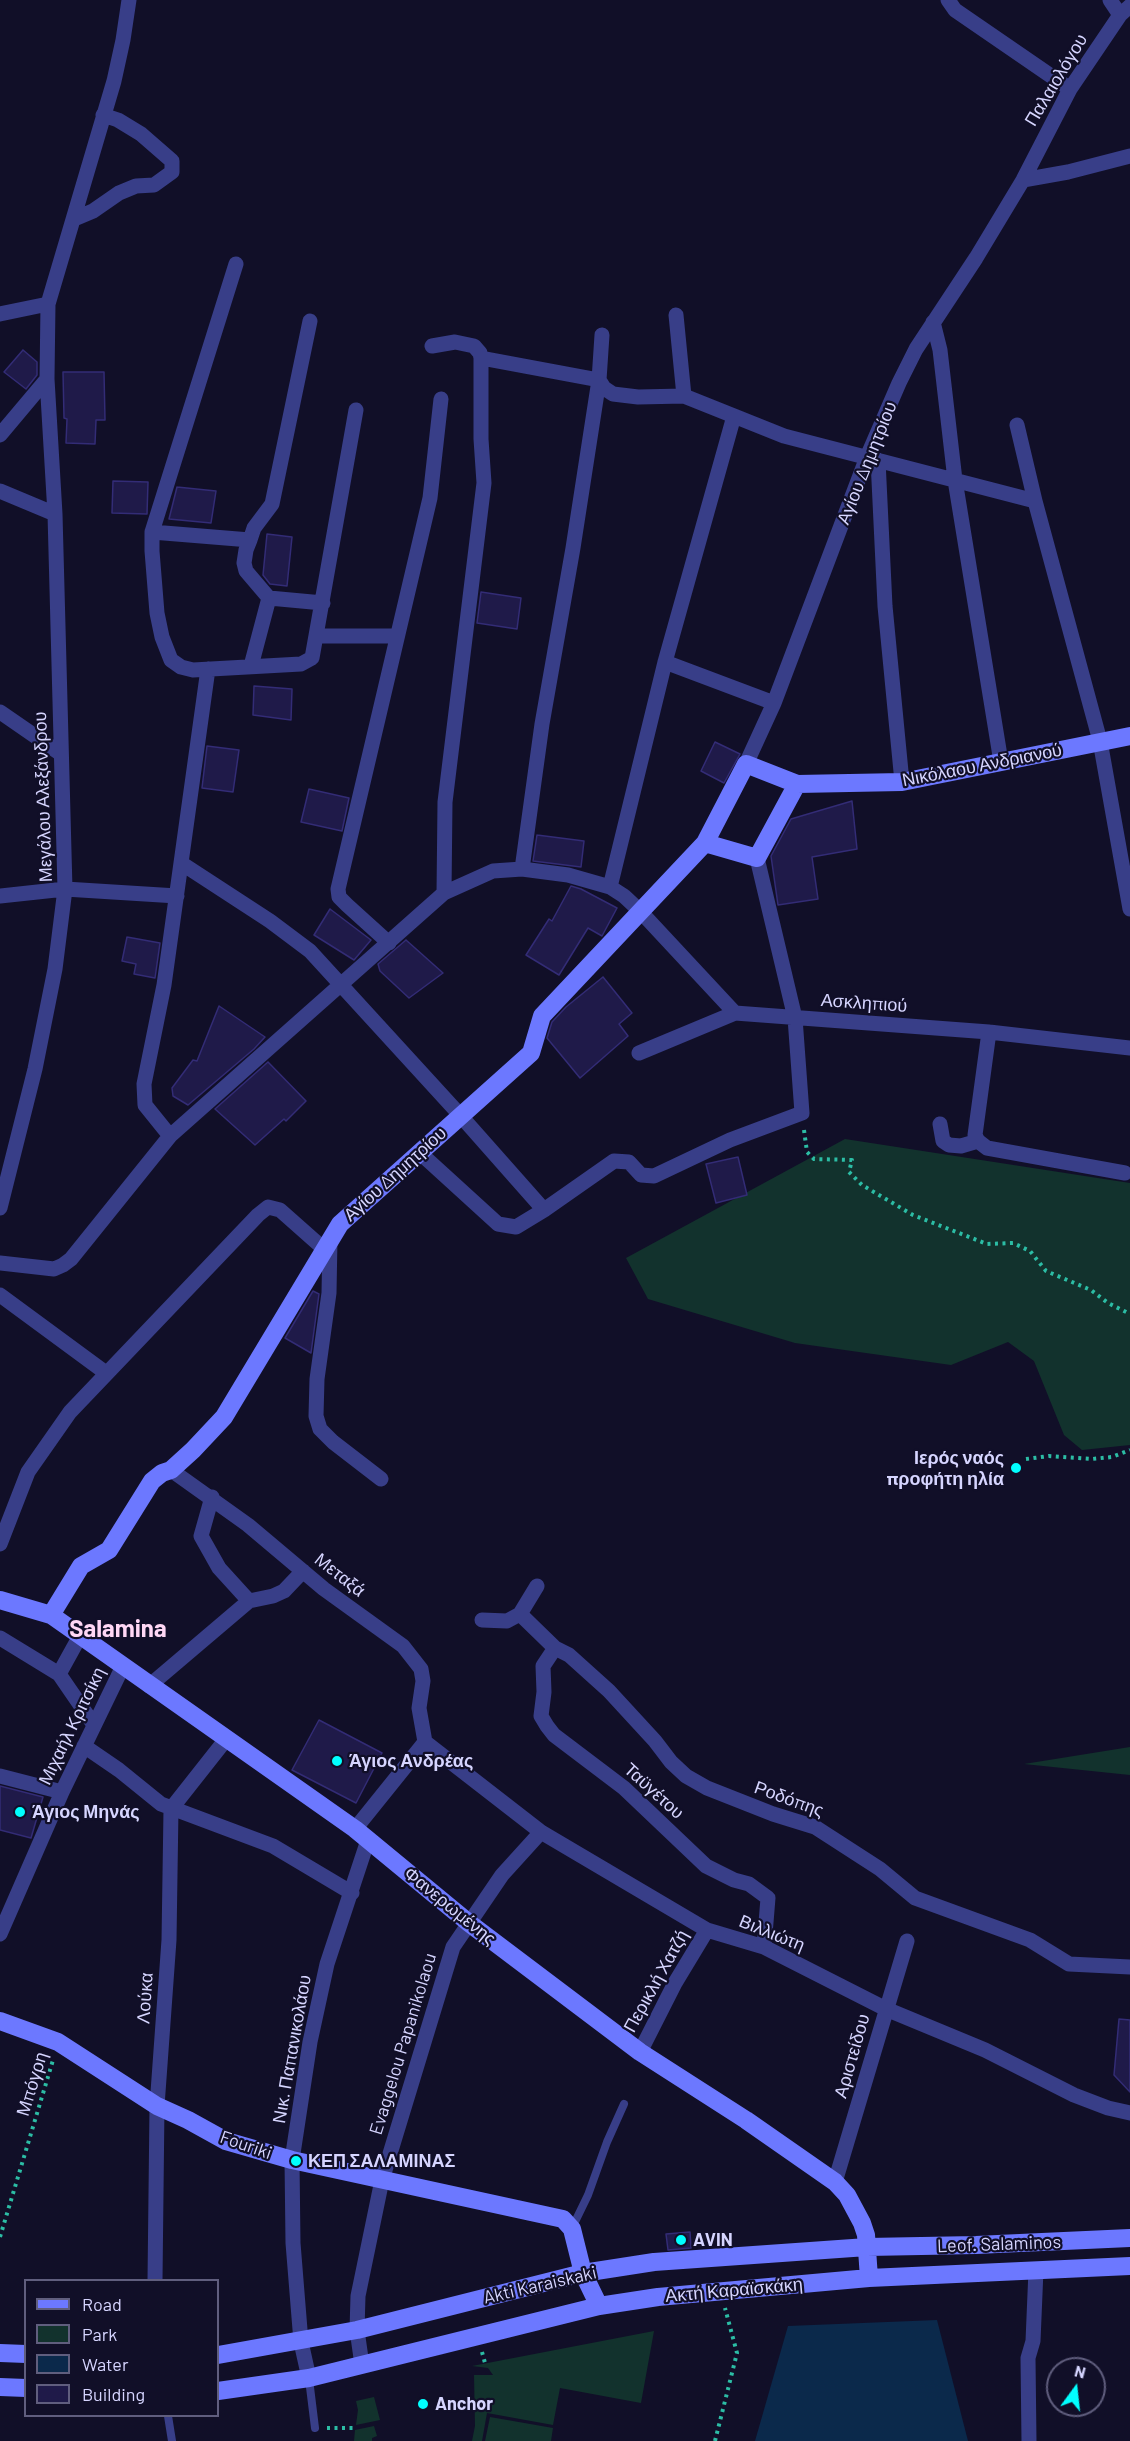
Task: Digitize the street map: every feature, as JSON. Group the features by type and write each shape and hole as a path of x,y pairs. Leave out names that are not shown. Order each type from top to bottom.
{"main road":[{"name":"Νικόλαου Ανδριανού","path":"797,784 902,782 1130,736"},
{"path":"705,843 758,858 797,784 746,764"},
{"name":"Αγίου Δημητρίου","path":"51,1615 81,1566 109,1550 152,1481 162,1473 171,1470 194,1450 224,1417 340,1224 460,1114 531,1053 542,1016 705,843 746,764"},
{"name":"Φανερωμένης","path":"0,1600 51,1615 362,1834 470,1923 640,2052 746,2120 835,2182 847,2195 857,2212 866,2235 869,2278"},
{"name":"Fouriki","path":"0,2021 58,2042 157,2106 188,2120 226,2142 292,2160 563,2219 572,2229"},
{"path":"572,2229 583,2274 599,2306"},
{"name":"Leof. Salaminos","path":"867,2247 1130,2238"},
{"name":"Akti Karaiskaki","path":"219,2355 301,2342 583,2274 654,2262 867,2247"},
{"name":"Leof. Salaminos","path":"869,2278 1130,2266"},
{"name":"Ακτή Καραϊσκάκη","path":"599,2306 721,2290 869,2278"},
{"name":"Akti Karaiskaki","path":"219,2391 309,2378 599,2306"},
{"path":"0,2353 24,2354"},
{"path":"0,2387 24,2388"}],"street":[{"name":"Μεγάλου Αλεξάνδρου","path":"0,1208 35,1070 54,969 65,889 55,514 47,379 48,304 123,40 129,0"},
{"path":"948,0 955,10 1070,89"},
{"path":"1110,0 1125,11"},
{"name":"Παλαιολόγου","path":"1023,180 1070,89 1125,11"},
{"path":"74,219 93,211 119,193 136,186 154,184 172,172 172,161 141,134 118,120 103,115"},
{"path":"1023,180 1130,156"},
{"name":"Αγίου Δημητρίου","path":"746,764 774,703 873,459 899,383 933,322 976,258 1023,180"},
{"path":"236,264 152,532 157,613 167,654 171,660 181,667 193,670 306,663 312,658 318,636 356,410"},
{"path":"0,314 48,304"},
{"path":"676,315 684,396"},
{"path":"310,321 272,504 254,528 244,563 246,571 269,598 323,603"},
{"path":"933,322 942,361 955,480 1001,762"},
{"path":"522,869 542,724 573,548 598,380 602,335"},
{"path":"432,346 455,342 474,346 482,358 481,440 484,483 445,802 444,893"},
{"path":"482,358 598,380 613,394 638,397 684,396 784,436 1035,501"},
{"path":"0,435 47,379"},
{"path":"389,943 339,897 338,889 430,498 441,399"},
{"path":"610,887 665,662 734,416"},
{"path":"1017,425 1035,501 1100,741 1130,909"},
{"path":"873,459 902,782"},
{"path":"0,491 55,514"},
{"path":"152,532 250,540"},
{"path":"251,666 269,598"},
{"path":"318,636 396,636"},
{"path":"665,662 774,703"},
{"path":"170,1136 145,1105 144,1084 164,985 208,669"},
{"path":"0,712 61,754"},
{"path":"419,1152 498,1224 516,1227 614,1161 629,1162 641,1174 654,1176 730,1140 802,1113 795,1018 758,858"},
{"path":"181,863 270,921 310,951 460,1114 544,1210"},
{"path":"0,1263 54,1269 71,1259 170,1136 444,893 493,871 522,869 568,875 610,887 640,911 735,1013 639,1053"},
{"path":"0,896 65,889 177,896"},
{"name":"Ασκληπιού","path":"735,1013 988,1032 1130,1048"},
{"path":"988,1032 975,1135 978,1141 987,1148 1125,1173"},
{"path":"940,1124 943,1141 949,1145 961,1146 978,1141"},
{"path":"0,1544 28,1472 70,1412 236,1236 268,1207 280,1210 327,1244 329,1293 317,1379 316,1416 320,1429 333,1442 381,1479"},
{"path":"0,1295 106,1372"},
{"name":"Μεταξά","path":"171,1470 212,1497 303,1571 403,1646 421,1669 423,1681 419,1708 425,1742"},
{"path":"212,1497 201,1536 219,1568 249,1601"},
{"path":"149,1686 249,1601 284,1591 303,1571"},
{"path":"482,1620 507,1621 520,1614 537,1586"},
{"name":"Ροδόπης","path":"520,1614 555,1648 568,1655 609,1691 686,1776 707,1788 754,1807 815,1827 880,1869 915,1898 1030,1940 1069,1964 1130,1967"},
{"path":"59,1674 80,1636"},
{"path":"0,1638 59,1674 94,1725"},
{"name":"Ταϋγέτου","path":"555,1648 543,1666 544,1692 541,1716 547,1726 554,1735 624,1788 706,1866 734,1880 749,1884 768,1898 764,1947"},
{"name":"Μιχαήλ Κριτσίκη","path":"0,1934 62,1792 123,1666"},
{"path":"171,1809 227,1738"},
{"name":"Βιλλιώτη","path":"425,1742 541,1832 707,1930 764,1947 886,2009 985,2050 1074,2095 1130,2114"},
{"name":"Νικ. Παπανικολάου","path":"309,2378 301,2342 293,2243 292,2160 315,2020 327,1964 351,1893 362,1834 425,1742"},
{"path":"84,1746 119,1770 161,1804 273,1846 351,1893"},
{"path":"0,1776 62,1792"},
{"name":"Λούκα","path":"155,2279 157,2106 169,1940 171,1809"},
{"name":"Evaggelou Papanikolaou","path":"362,2365 357,2330 358,2296 382,2180 453,1947 502,1875 541,1832"},
{"name":"Περικλή Χατζή","path":"640,2052 675,1983 707,1930"},
{"name":"Αριστείδου","path":"835,2182 907,1941"},
{"path":"1029,2441 1028,2358 1033,2341 1036,2270"}],"lane":[{"path":"572,2229 624,2104"},
{"path":"309,2378 315,2428"},
{"path":"168,2417 172,2441"}],"path":[{"path":"802,1113 807,1152 814,1159 852,1160 849,1172 862,1185 913,1215 987,1244 1013,1243 1029,1251 1046,1270 1091,1290 1108,1303 1130,1314"},
{"path":"1026,1459 1049,1456 1092,1460 1112,1457 1130,1450"},
{"name":"Μπόγρη","path":"0,2237 58,2042"},
{"path":"715,2441 737,2353 721,2290"},
{"path":"315,2428 356,2428"}],"green space":[{"path":"845,1139 1130,1183 1130,1445 1082,1450 1064,1435 1034,1361 1008,1342 951,1365 795,1343 648,1299 626,1258"},
{"path":"1130,1747 1130,1775 1024,1764"},
{"path":"654,2331 641,2403 560,2388 553,2425 487,2413 482,2441 472,2441 475,2426 474,2375 493,2375 488,2368 472,2366"},
{"path":"374,2397 380,2420 356,2425 358,2410 356,2401"},
{"path":"490,2417 553,2428 551,2441 485,2441"},
{"path":"374,2426 377,2436 372,2438 372,2441 354,2441 355,2430"}],"water":[{"path":"937,2320 968,2441 755,2441 788,2326"}],"building":[{"path":"23,350 37,362 37,375 26,389 4,372"},
{"path":"63,372 104,372 105,420 96,420 95,444 66,443 67,419 64,418"},
{"path":"113,481 148,482 147,514 112,513"},
{"path":"177,487 216,491 211,523 169,519"},
{"path":"267,534 292,537 287,586 270,584 263,575"},
{"path":"481,592 521,598 517,629 477,623"},
{"path":"254,686 292,689 291,720 253,715"},
{"path":"715,742 740,754 724,783 701,771"},
{"path":"207,746 239,750 233,792 202,788"},
{"path":"309,789 349,798 342,831 301,822"},
{"path":"852,801 857,849 812,857 818,899 778,905 771,856 791,819"},
{"path":"537,835 584,841 581,867 533,861"},
{"path":"571,886 617,908 602,936 588,928 559,975 526,955 549,919 552,921"},
{"path":"330,909 371,940 354,960 314,935"},
{"path":"127,937 160,943 155,978 134,974 136,964 122,961"},
{"path":"406,940 443,973 409,998 380,971 378,964"},
{"path":"603,977 632,1013 619,1024 628,1036 580,1078 547,1038 552,1022 566,1007"},
{"path":"219,1006 265,1037 188,1105 173,1096 172,1088 193,1060 197,1061"},
{"path":"268,1062 306,1101 286,1121 284,1119 255,1145 215,1109"},
{"path":"738,1157 747,1195 716,1203 706,1164"},
{"path":"313,1291 319,1294 311,1353 285,1338"},
{"name":"Άγιος Ανδρέας","path":"319,1720 382,1753 356,1803 292,1770"},
{"name":"Άγιος Μηνάς","path":"0,1786 43,1797 31,1838 0,1830"},
{"path":"1119,2019 1130,2020 1130,2092 1114,2075"},
{"path":"690,2232 691,2248 668,2250 666,2234"}],"place":[{"name":"Ιερός ναός προφήτη ηλία","path":"1016,1468"},
{"name":"Άγιος Ανδρέας","path":"337,1761"},
{"name":"Άγιος Μηνάς","path":"20,1812"},
{"name":"ΚΕΠ ΣΑΛΑΜΙΝΑΣ","path":"296,2161"},
{"name":"AVIN","path":"681,2240"},
{"name":"Anchor","path":"423,2404"}],"district":[{"name":"Salamina","path":"118,1629"}]}
